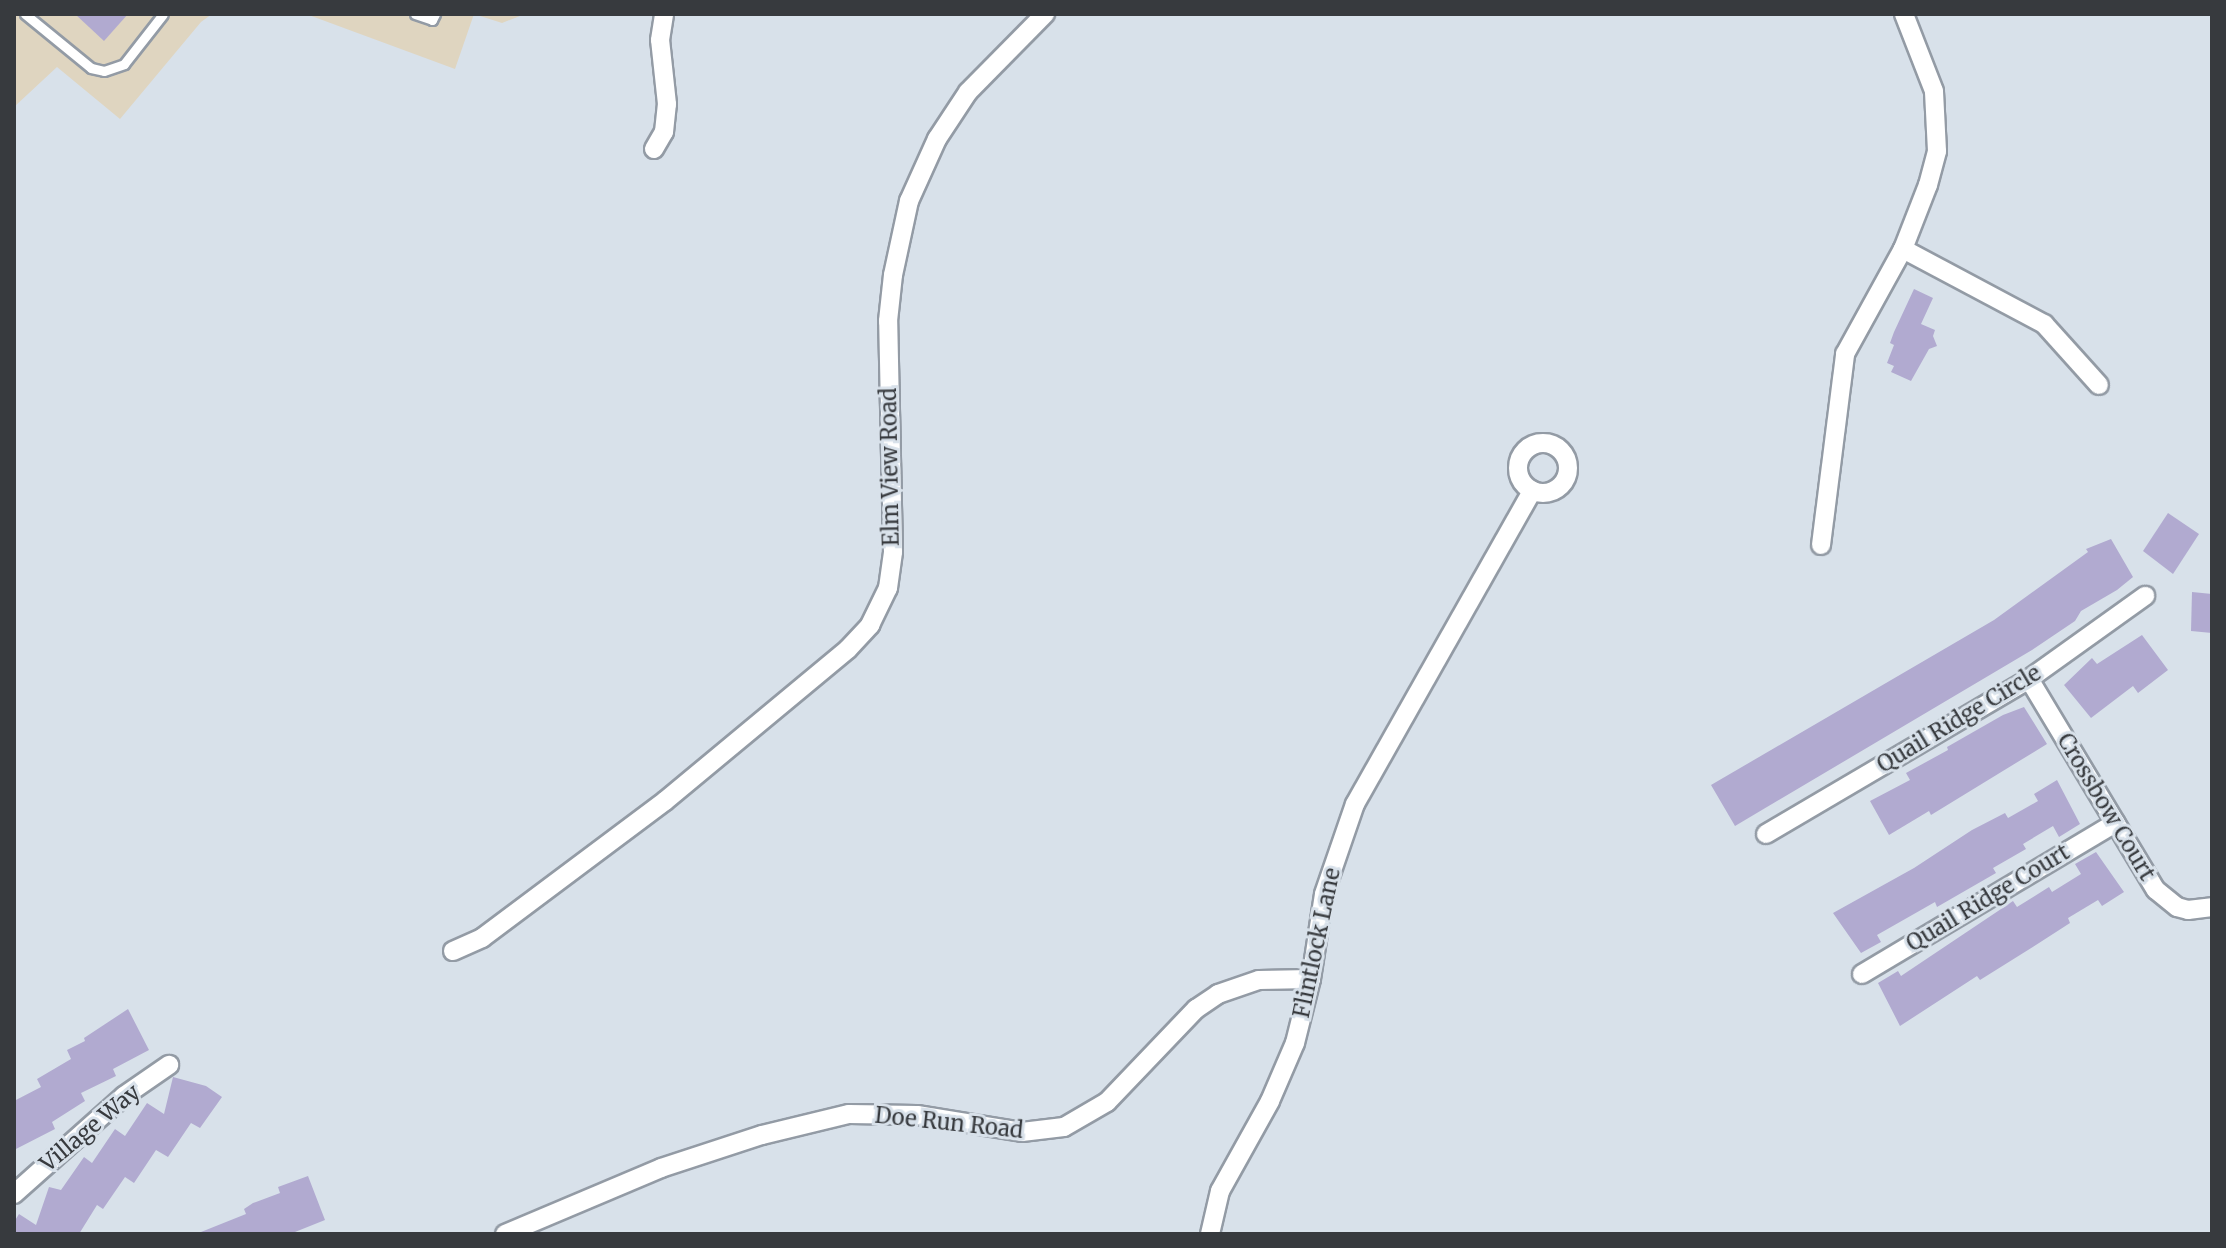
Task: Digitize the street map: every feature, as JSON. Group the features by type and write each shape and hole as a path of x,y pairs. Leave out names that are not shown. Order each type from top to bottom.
{"street":[{"path":"654,149 664,132 667,104 660,40 664,14"},
{"name":"Elm View Road","path":"453,951 482,938 665,801 848,649 870,625 888,588 893,552 888,321 893,275 909,201 937,139 968,92 1045,14"},
{"path":"1821,545 1842,362 1853,334 1903,249 1928,185 1938,139 1931,80 1904,14"},
{"path":"1903,249 2044,324 2099,385"},
{"name":"Flintlock Lane","path":"1210,1234 1220,1191 1270,1101 1295,1043 1311,979 1324,894 1355,804 1532,491"},
{"name":"Quail Ridge Circle","path":"1766,834 2029,679 2145,596"},
{"name":"Crossbow Court","path":"2029,679 2165,900 2188,910 2207,909"},
{"name":"Quail Ridge Court","path":"1862,974 2115,823"},
{"name":"Doe Run Road","path":"505,1234 661,1168 762,1135 849,1114 917,1115 1022,1132 1064,1127 1107,1102 1196,1009 1218,994 1259,980 1311,979"},
{"name":"Village Way","path":"14,1194 124,1096 169,1065"}],"lane":[{"path":"25,14 91,68 104,71 124,64 163,14"},
{"path":"415,14 432,20 435,14"}],"shaded area":[{"path":"14,14 212,14 201,22 120,119 57,67 14,107"},
{"path":"306,14 474,14 455,69"},
{"path":"474,14 525,14 502,23"}],"building":[{"path":"75,14 128,14 104,41"},
{"path":"1914,289 1933,298 1921,324 1935,330 1933,336 1937,346 1929,349 1911,381 1891,372 1894,366 1887,363 1894,345 1890,343 1894,332"},
{"path":"2168,513 2199,534 2173,574 2143,551"},
{"path":"2111,539 2133,577 2117,590 2081,611 2075,621 2032,650 1735,826 1711,785 1994,620 2088,552 2086,549"},
{"path":"2192,592 2212,594 2212,633 2191,631"},
{"path":"2142,635 2168,670 2138,693 2133,686 2091,718 2064,685 2092,658 2097,664"},
{"path":"2024,707 2047,744 1931,815 1929,811 1889,835 1870,801 1910,780 1906,773 1948,750 1947,747 2003,715"},
{"path":"2057,780 2080,824 2059,837 2053,826 2023,844 2026,849 1993,868 1996,873 1937,907 1935,902 1877,935 1881,942 1861,953 1833,913 1914,868 1972,830 2005,813 2008,818 2038,801 2034,794"},
{"path":"2096,852 2124,892 2102,906 2098,900 2068,918 2070,923 2039,943 1980,980 1977,976 1900,1026 1878,983 1898,971 1901,976 2013,901 2017,907 2049,887 2052,892 2081,874 2075,864"},
{"path":"128,1009 149,1050 113,1069 116,1076 81,1093 85,1101 52,1122 55,1129 14,1150 14,1101 41,1087 37,1079 71,1059 67,1050 85,1041 84,1038"},
{"path":"173,1077 206,1086 222,1097 200,1128 191,1123 168,1157 156,1150 134,1183 125,1177 103,1209 97,1205 79,1234 14,1234 14,1222 19,1214 36,1225 49,1187 61,1190 84,1157 92,1163 115,1129 125,1136 147,1103 164,1114"},
{"path":"308,1176 325,1220 290,1234 196,1234 246,1214 244,1209 253,1203 280,1193 278,1187"}]}
